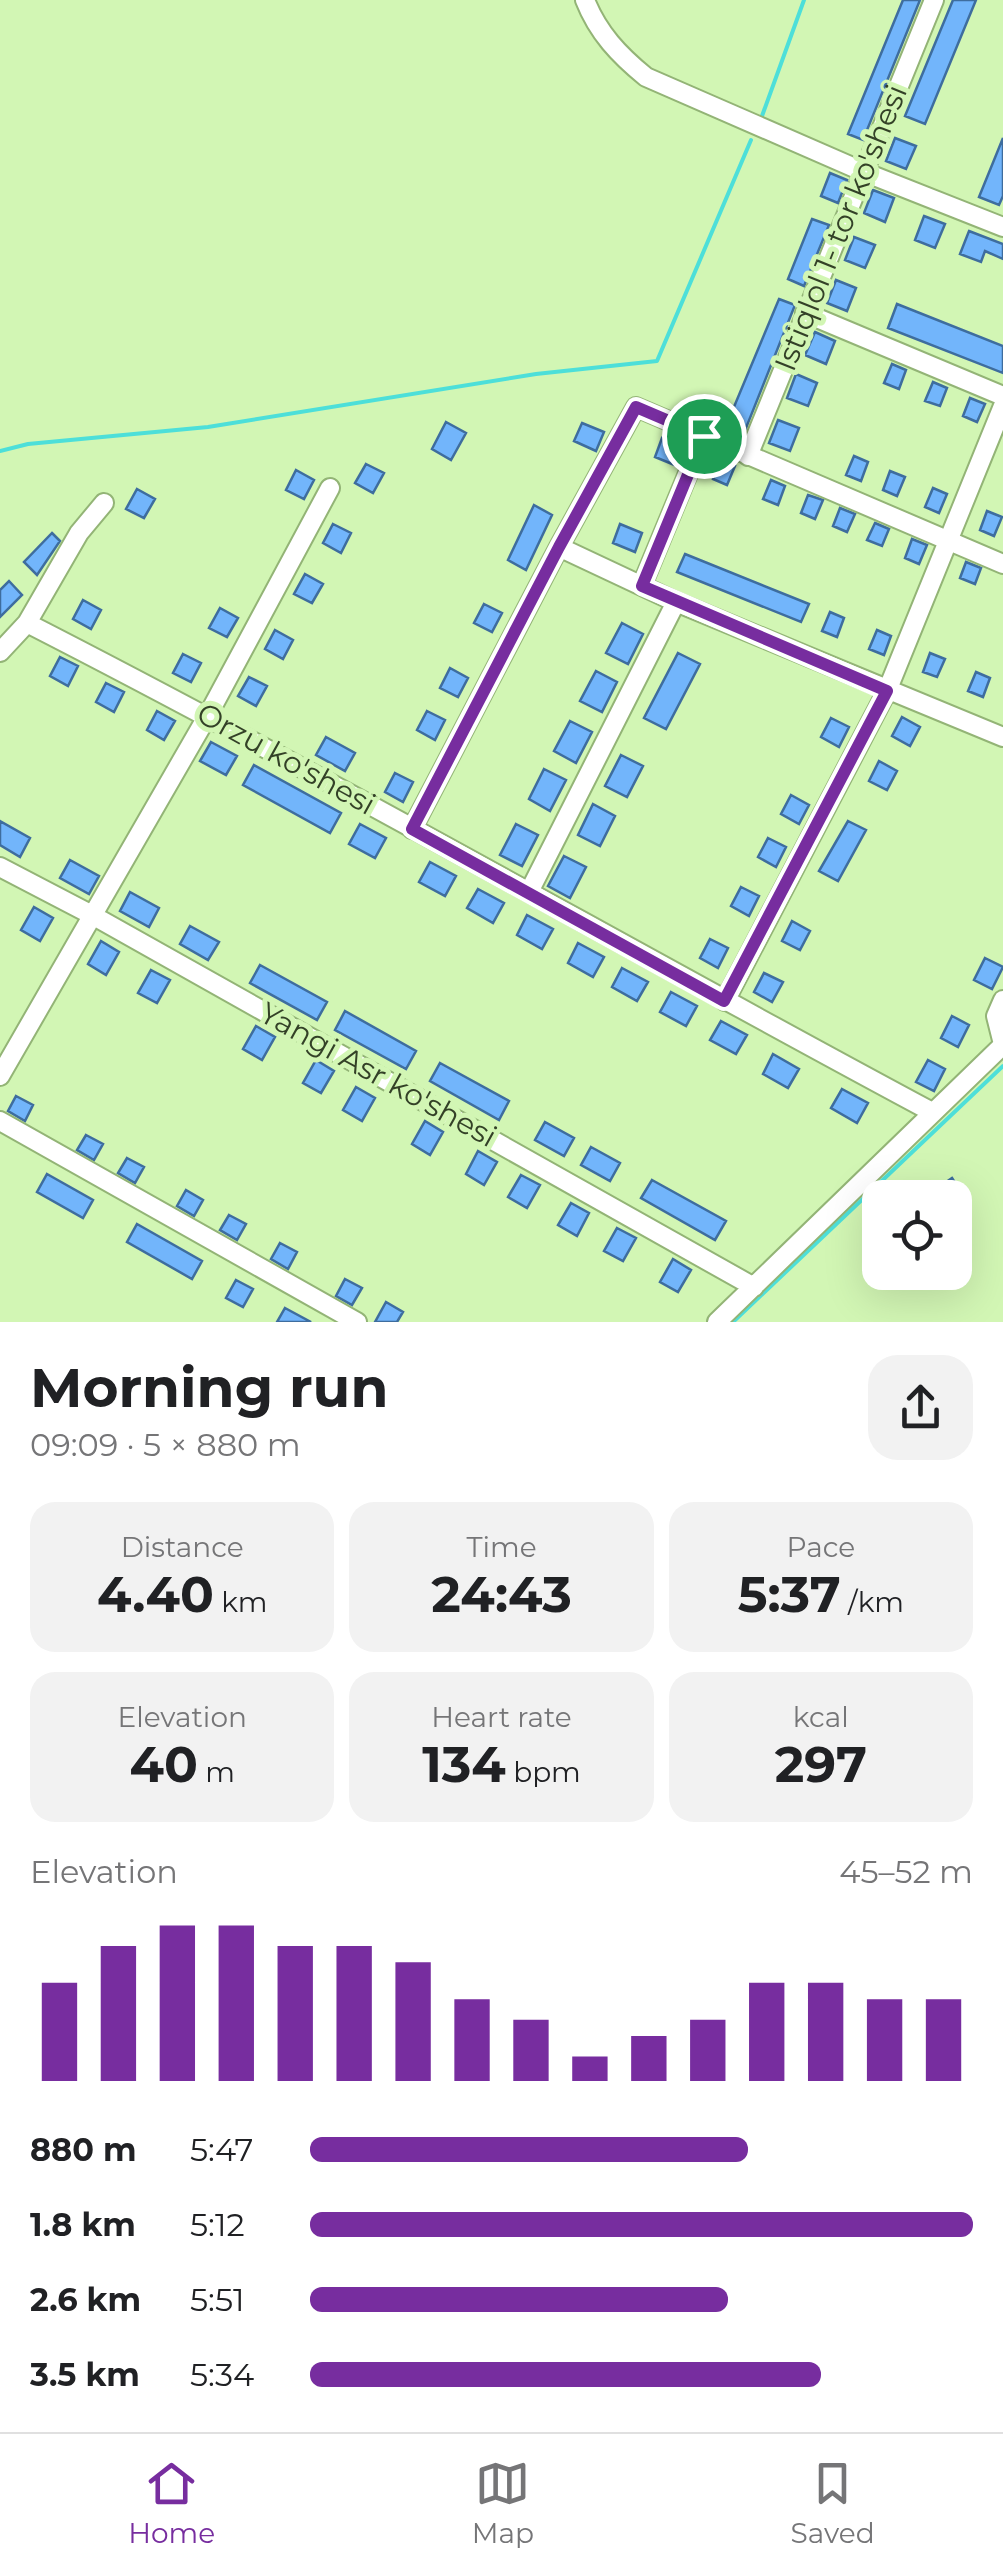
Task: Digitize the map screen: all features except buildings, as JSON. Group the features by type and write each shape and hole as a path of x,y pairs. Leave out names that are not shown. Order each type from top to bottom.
{"street":[{"path":"586,0 595,24 621,56 646,77 864,172 1002,222"},
{"name":"Istiqlol 1- tor ko'shesi","path":"748,456 934,0"},
{"path":"805,313 1003,396"},
{"path":"724,1001 887,691 1003,406"},
{"path":"412,829 636,407 1003,564"},
{"path":"642,586 704,436"},
{"path":"0,1076 208,716 330,488"},
{"path":"0,652 27,623 79,533 104,503"},
{"path":"559,547 676,602 1003,737"},
{"path":"529,892 676,602"},
{"name":"Orzu ko'shesi","path":"27,623 208,716 932,1112"},
{"name":"Yangi Asr ko'shesi","path":"0,867 92,914 754,1287"},
{"path":"717,1322 1003,1045 996,1016 1003,1000"},
{"path":"0,1121 358,1322"}],"waterway":[{"path":"762,116 804,0"},
{"path":"0,451 28,444 208,427 536,374 657,361 751,140"},
{"path":"733,1322 1003,1066"}],"route":[{"path":"636,407 704,436 642,586 887,691 724,1001 412,829 636,407"}]}
